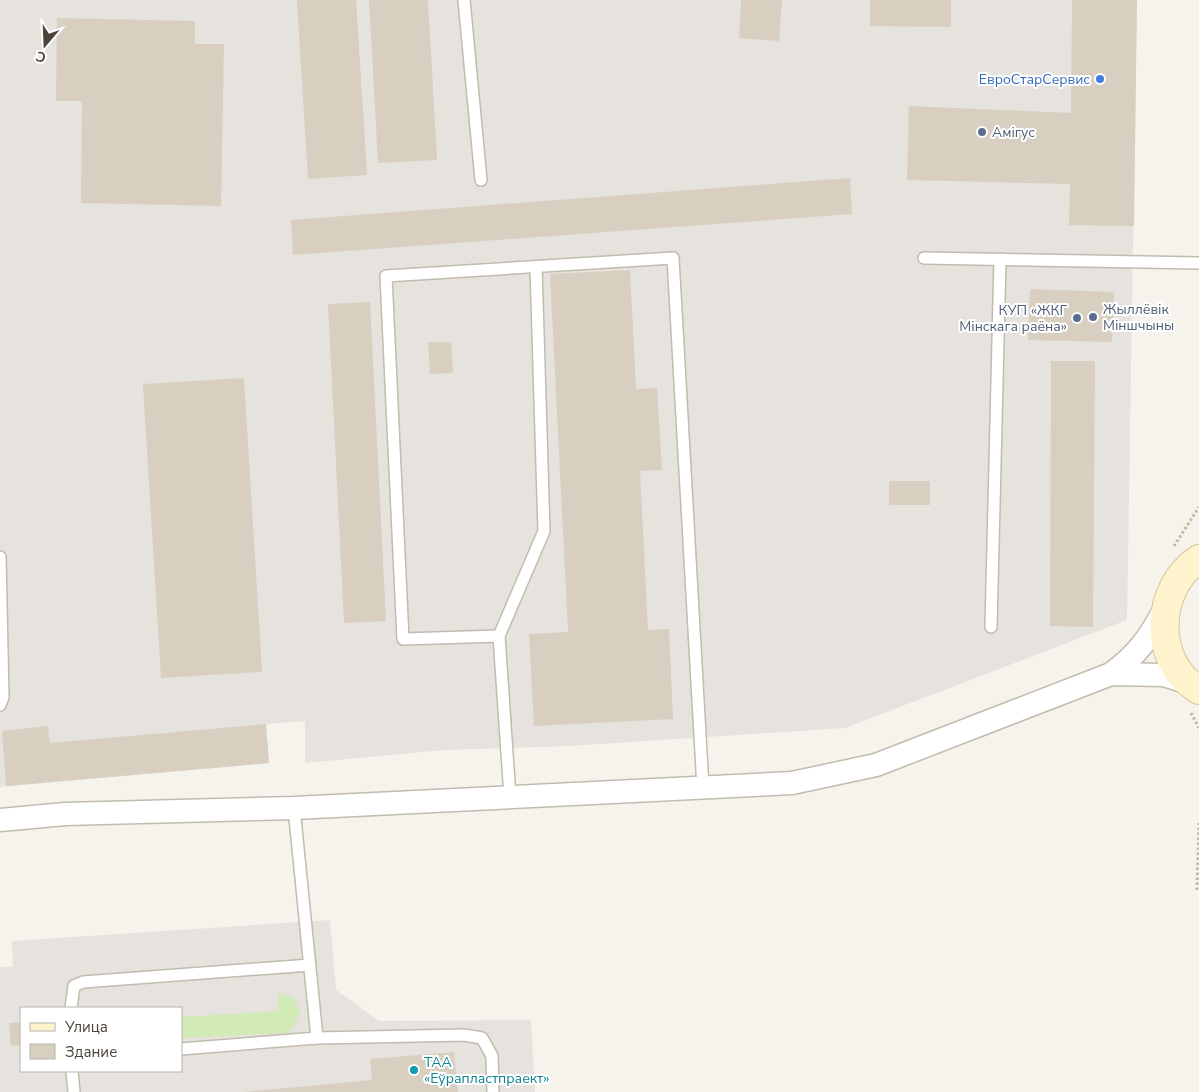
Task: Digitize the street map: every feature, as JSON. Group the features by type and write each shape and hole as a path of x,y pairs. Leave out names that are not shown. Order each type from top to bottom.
{"main road":[{"path":"1196,689 1176,667 1168,648 1164,628 1165,608 1172,590 1182,574 1199,559"}],"street":[{"path":"0,820 65,814 294,808 792,783 876,765 1111,674 1144,646 1165,608"},
{"path":"1111,674 1164,675 1196,689"}],"lane":[{"path":"464,0 481,180"},
{"path":"499,636 404,640 386,276 673,258 703,788"},
{"path":"924,258 1199,263"},
{"path":"991,627 1000,260"},
{"path":"510,797 499,636 544,531 536,267"},
{"path":"0,557 4,697 0,705"},
{"path":"294,808 317,1038"},
{"path":"71,1007 74,986 83,982 310,965"},
{"path":"182,1049 317,1038 464,1035 482,1038 492,1056 493,1092"},
{"path":"72,1072 74,1092"}],"path":[{"path":"1197,890 1199,823"}],"shaded area":[{"path":"0,0 1137,0 1127,620 845,728 570,746 444,750 305,763 305,721 266,724 269,763 0,787"},
{"path":"330,920 336,990 379,1021 531,1020 535,1092 0,1092 0,967 13,967 12,941"}],"green space":[{"path":"279,993 294,998 300,1011 295,1025 289,1033 182,1038 182,1017 278,1011"}],"building":[{"path":"297,0 356,0 367,175 308,179"},
{"path":"369,0 428,0 437,160 378,163"},
{"path":"741,0 782,0 779,41 739,38"},
{"path":"870,0 951,0 951,27 870,26"},
{"path":"1072,0 1137,0 1134,226 1069,225 1070,184 907,180 909,106 1071,113"},
{"path":"57,18 195,21 195,44 224,44 221,206 81,203 82,101 56,101"},
{"path":"850,178 852,214 293,255 291,220"},
{"path":"630,270 636,389 657,388 662,470 640,471 648,630 669,629 673,719 534,726 529,634 568,632 550,274"},
{"path":"1030,289 1114,292 1112,342 1028,340"},
{"path":"370,302 386,621 344,623 328,304"},
{"path":"428,342 451,342 453,373 430,374"},
{"path":"1051,361 1095,361 1093,627 1050,626"},
{"path":"244,378 262,672 161,678 143,384"},
{"path":"889,481 930,481 930,505 889,505"},
{"path":"266,724 269,763 6,786 2,731 48,726 50,743"},
{"path":"20,1022 20,1045 11,1046 9,1023"},
{"name":"ТАА «Еўрапластпраект»","path":"454,1052 458,1092 244,1092 372,1080 370,1059"}],"place":[{"name":"ЕвроСтарСервис","path":"1100,79"},
{"name":"Амігус","path":"982,132"},
{"name":"Жыллёвік Міншчыны","path":"1093,317"},
{"name":"КУП «ЖКГ Мінскага раёна»","path":"1077,318"},
{"name":"ТАА «Еўрапластпраект»","path":"414,1070"}]}
